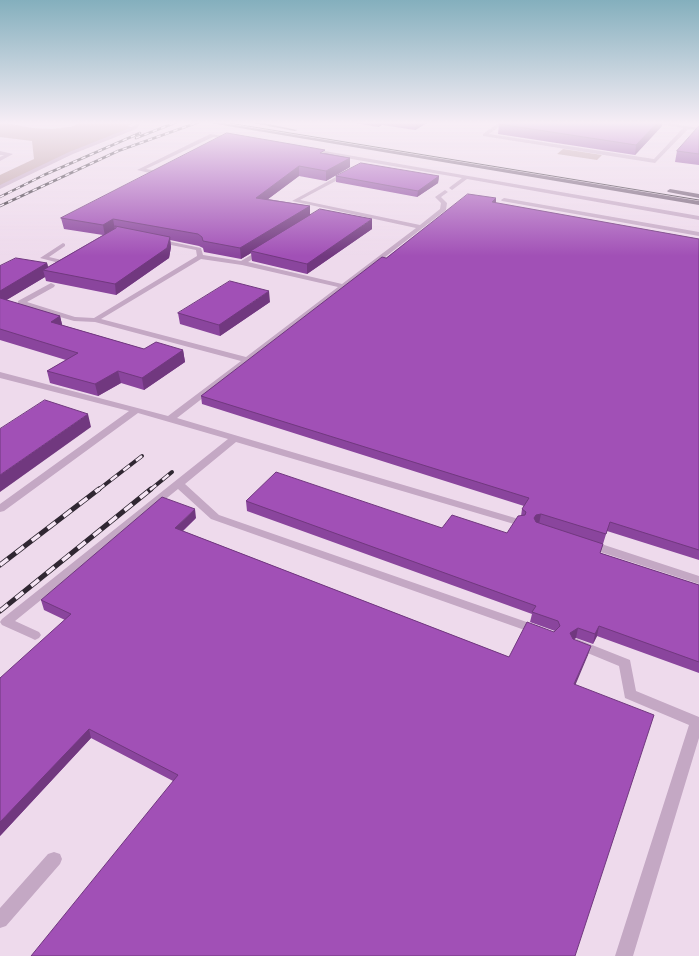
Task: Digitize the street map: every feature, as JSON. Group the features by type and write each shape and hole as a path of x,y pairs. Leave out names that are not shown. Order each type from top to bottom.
{"main road":[{"path":"477,167 699,203"},
{"path":"660,189 699,196"}],"lane":[{"path":"0,187 41,167"},
{"path":"147,167 140,170 158,173 171,167"},
{"path":"408,167 699,218"},
{"path":"350,171 295,200 421,227"},
{"path":"170,419 443,210 444,203 438,197 467,177"},
{"path":"504,200 699,234"},
{"path":"318,216 331,208"},
{"path":"153,240 199,248 200,257"},
{"path":"63,245 43,258 68,263 79,255"},
{"path":"242,263 267,247"},
{"path":"95,320 200,257 242,263 343,286"},
{"path":"51,285 21,304 74,319 95,320 248,360"},
{"path":"0,375 170,419 518,522"},
{"path":"0,385 11,378"},
{"path":"0,509 137,410"},
{"path":"35,635 6,622 235,438"},
{"path":"178,483 215,517 551,635"},
{"path":"575,540 699,580"},
{"path":"575,644 625,663 630,694 697,722 624,956"},
{"path":"0,920 54,859"}],"shaded area":[{"path":"18,167 43,167 0,187 0,175"}],"building":[{"path":"161,167 298,167 256,198 310,206 240,248 203,241 202,237 198,234 113,219 103,225 61,218"},
{"path":"302,167 334,167 326,171"},
{"path":"354,167 383,167 439,176 418,191 336,176"},
{"path":"468,194 496,198 492,202 699,239 699,550 610,522 606,534 541,514 536,515 534,518 536,522 603,544 600,553 699,585 699,662 599,626 595,634 578,628 570,633 573,639 591,646 574,684 654,715 575,956 31,956 178,775 89,729 0,822 0,678 71,614 41,600 162,497 195,509 175,528 509,657 527,622 554,632 560,626 558,621 532,612 536,606 246,501 276,472 442,528 452,515 507,533 518,516 525,515 526,512 522,509 529,498 201,396 382,257 386,258"},
{"path":"320,209 372,219 307,264 251,251"},
{"path":"115,226 170,237 167,248 115,284 43,270 116,228"},
{"path":"16,258 47,263 0,291 0,266"},
{"path":"230,281 269,291 219,325 178,313"},
{"path":"0,298 60,316 51,322 144,349 156,342 183,350 142,378 118,371 95,384 47,371 78,353 0,329"},
{"path":"45,400 88,414 0,475 0,429"}],"tram line":[{"path":"495,167 699,200"}],"railway":[{"path":"0,197 63,167"},
{"path":"0,206 85,167"},
{"path":"98,490 142,456"},
{"path":"150,490 172,472"},
{"path":"0,565 99,489"},
{"path":"0,611 151,489"}]}
